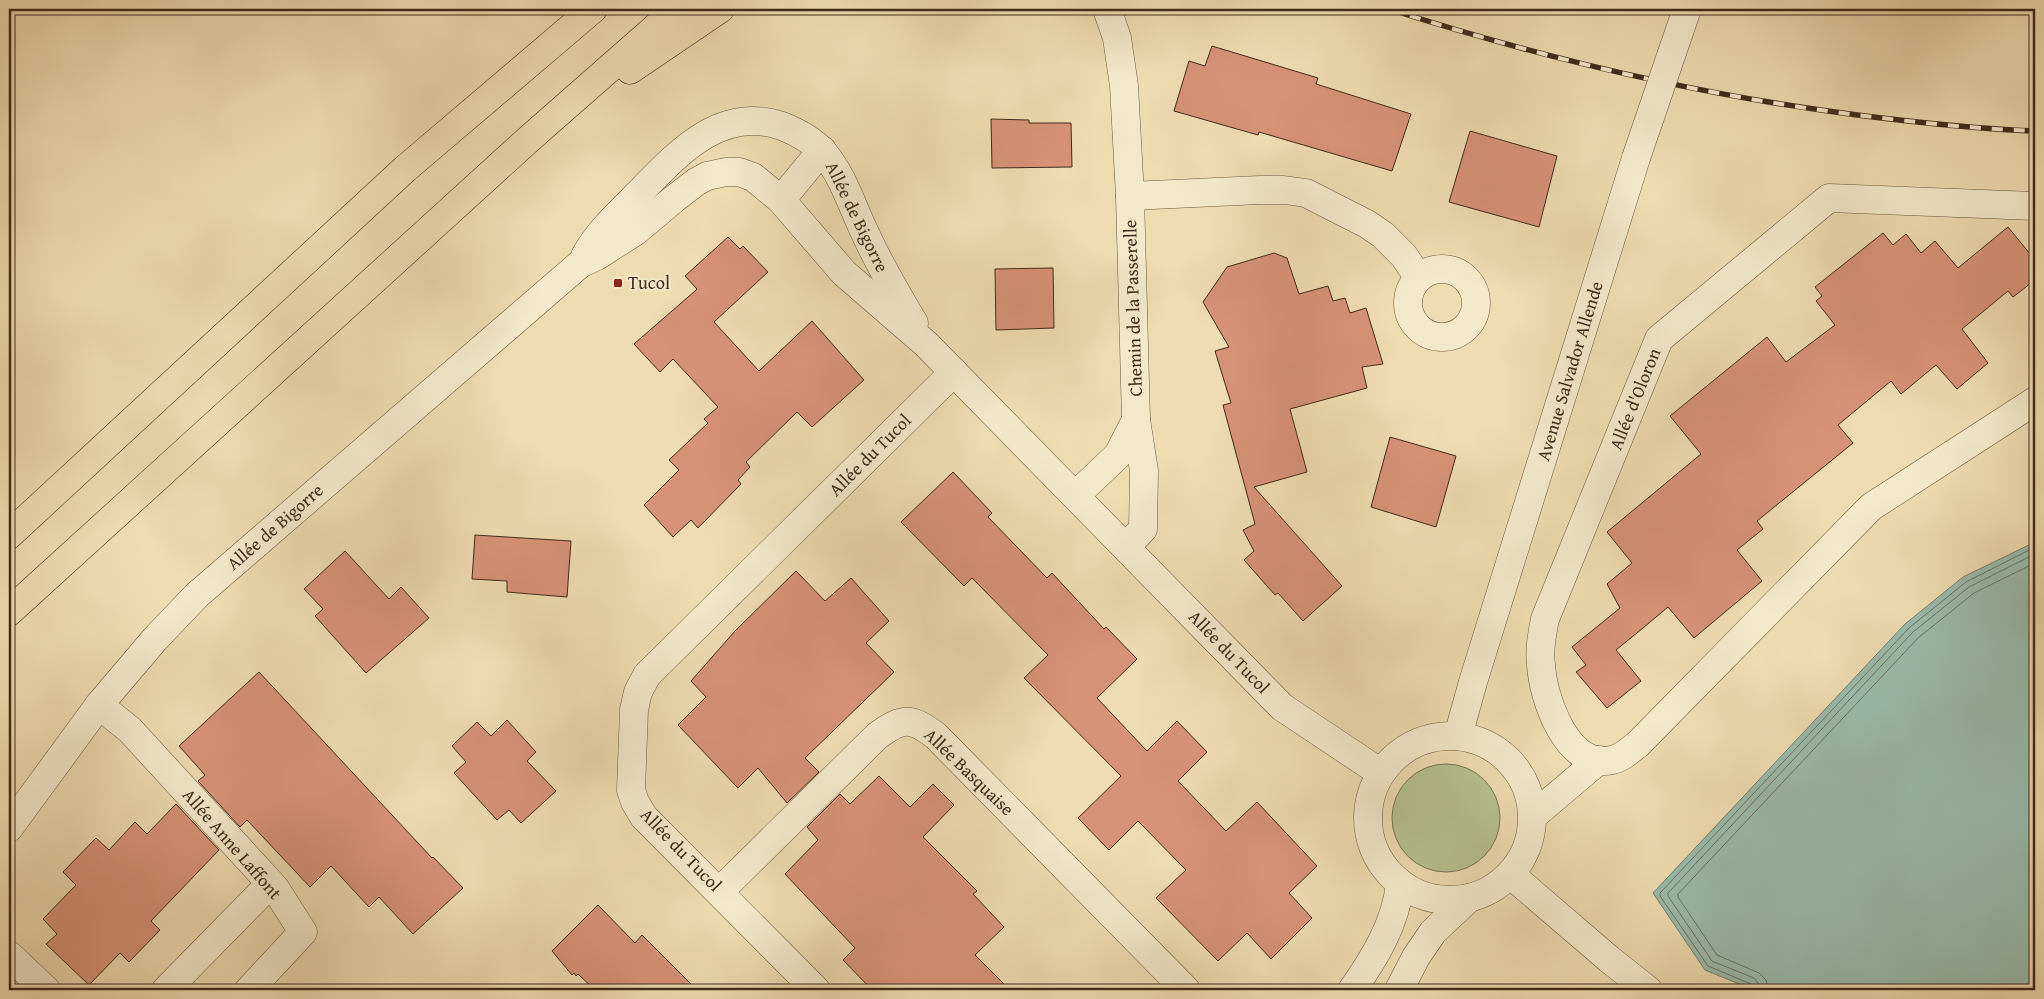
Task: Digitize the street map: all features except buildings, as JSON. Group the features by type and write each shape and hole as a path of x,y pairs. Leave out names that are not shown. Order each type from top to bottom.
{"highway":[{"path":"9,534 405,169 573,9"},
{"path":"405,169 593,9"},
{"path":"9,612 530,138 661,23 680,9"},
{"path":"530,138 720,9"}],"street":[{"name":"Chemin de la Passerelle","path":"1107,9 1117,38 1124,86 1130,196 1136,420 1144,471 1143,528 1126,547"},
{"name":"Avenue Salvador Allende","path":"1458,736 1473,682 1636,158 1687,9"},
{"name":"Allée de Bigorre","path":"580,264 590,246 629,202 683,151 704,135 718,128 747,122 775,124 802,135 822,150 836,169 882,270 926,344"},
{"path":"781,200 822,150"},
{"name":"Allée de Bigorre","path":"9,828 99,705 155,639 197,595 580,264 598,256 636,231 696,182 716,173 739,172 753,178 781,200 844,273 926,344 954,372"},
{"name":"Chemin de la Passerelle","path":"1130,196 1260,190 1284,190 1306,193 1367,224 1383,235 1404,256 1420,278"},
{"name":"Allée d'Oloron","path":"1599,760 1586,756 1559,729 1554,719 1541,668 1540,646 1545,619 1659,339 1829,198 2035,206"},
{"name":"Allée du Tucol","path":"816,990 720,891 644,817 635,802 631,790 634,710 638,692 647,675 954,372 1282,707 1381,773"},
{"path":"1533,816 1599,760 1610,761 1622,756 1638,744 1871,507 2035,401"},
{"name":"Chemin de la Passerelle","path":"1076,495 1118,455 1136,420"},
{"name":"Allée Anne Laffont","path":"99,705 130,730 270,884 303,932 249,990"},
{"name":"Allée Basquaise","path":"720,891 877,736 894,724 910,720 936,736 1186,990"},
{"path":"1436,736 1458,736 1487,744 1511,762 1527,787 1533,816 1527,847 1510,874 1482,894 1469,898 1455,900 1428,898 1400,884 1379,862 1368,833 1368,802 1381,773 1395,756 1414,744 1436,736"},
{"path":"1510,874 1648,990"},
{"path":"166,990 270,884"},
{"path":"1352,990 1364,973 1390,925 1399,898 1400,884"},
{"path":"1399,990 1416,957 1434,932 1469,898"},
{"path":"9,955 46,990"}],"green space":[{"path":"1446,764 1467,768 1485,779 1496,797 1500,818 1496,839 1485,857 1467,868 1446,872 1425,868 1407,857 1396,839 1392,818 1396,797 1407,779 1425,768"}],"water":[{"path":"2035,542 2035,990 1754,990 1705,970 1653,893 1905,624 1963,577"}],"railway":[{"path":"1389,9 1565,60 1684,87 1804,108 1865,116 1972,127 2035,131"}],"place":[{"name":"Tucol","path":"618,283"}]}
